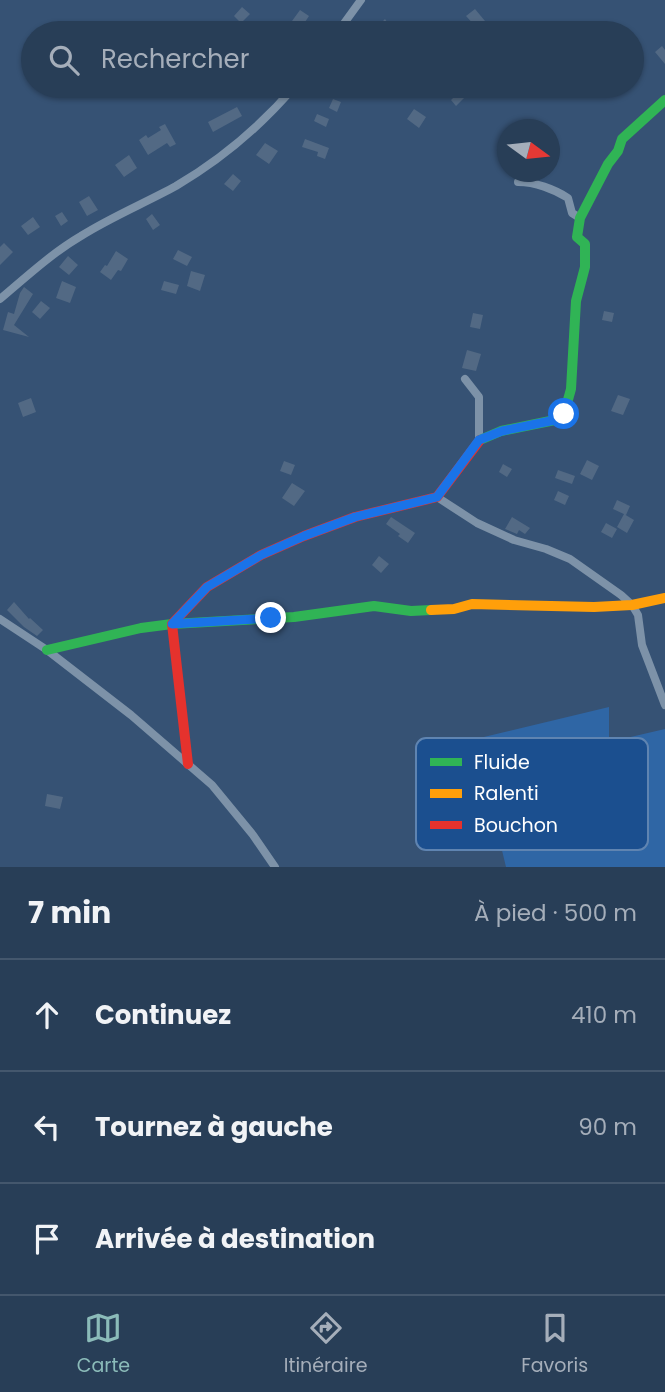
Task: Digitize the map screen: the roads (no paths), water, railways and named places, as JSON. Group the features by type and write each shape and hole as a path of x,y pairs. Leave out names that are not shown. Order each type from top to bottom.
{"street":[{"path":"346,21 361,0"},
{"path":"0,299 80,236 177,185 230,151 273,113 285,98"},
{"path":"188,764 172,624 207,587 261,555 304,536 355,517 437,497 479,440 502,431 555,420 564,414 571,389 576,301 585,267 585,244 577,237 580,218 608,164 618,151 622,139 665,100"},
{"path":"521,182 564,195 568,198 570,210 580,218"},
{"path":"465,379 479,397 479,440"},
{"path":"437,497 477,523 514,540 570,559 637,608 642,645 665,705"},
{"path":"47,650 141,628 294,617 373,606 411,611 454,609 472,604 637,608 665,598"},
{"path":"0,619 47,650 131,715 212,785 275,867"}]}
